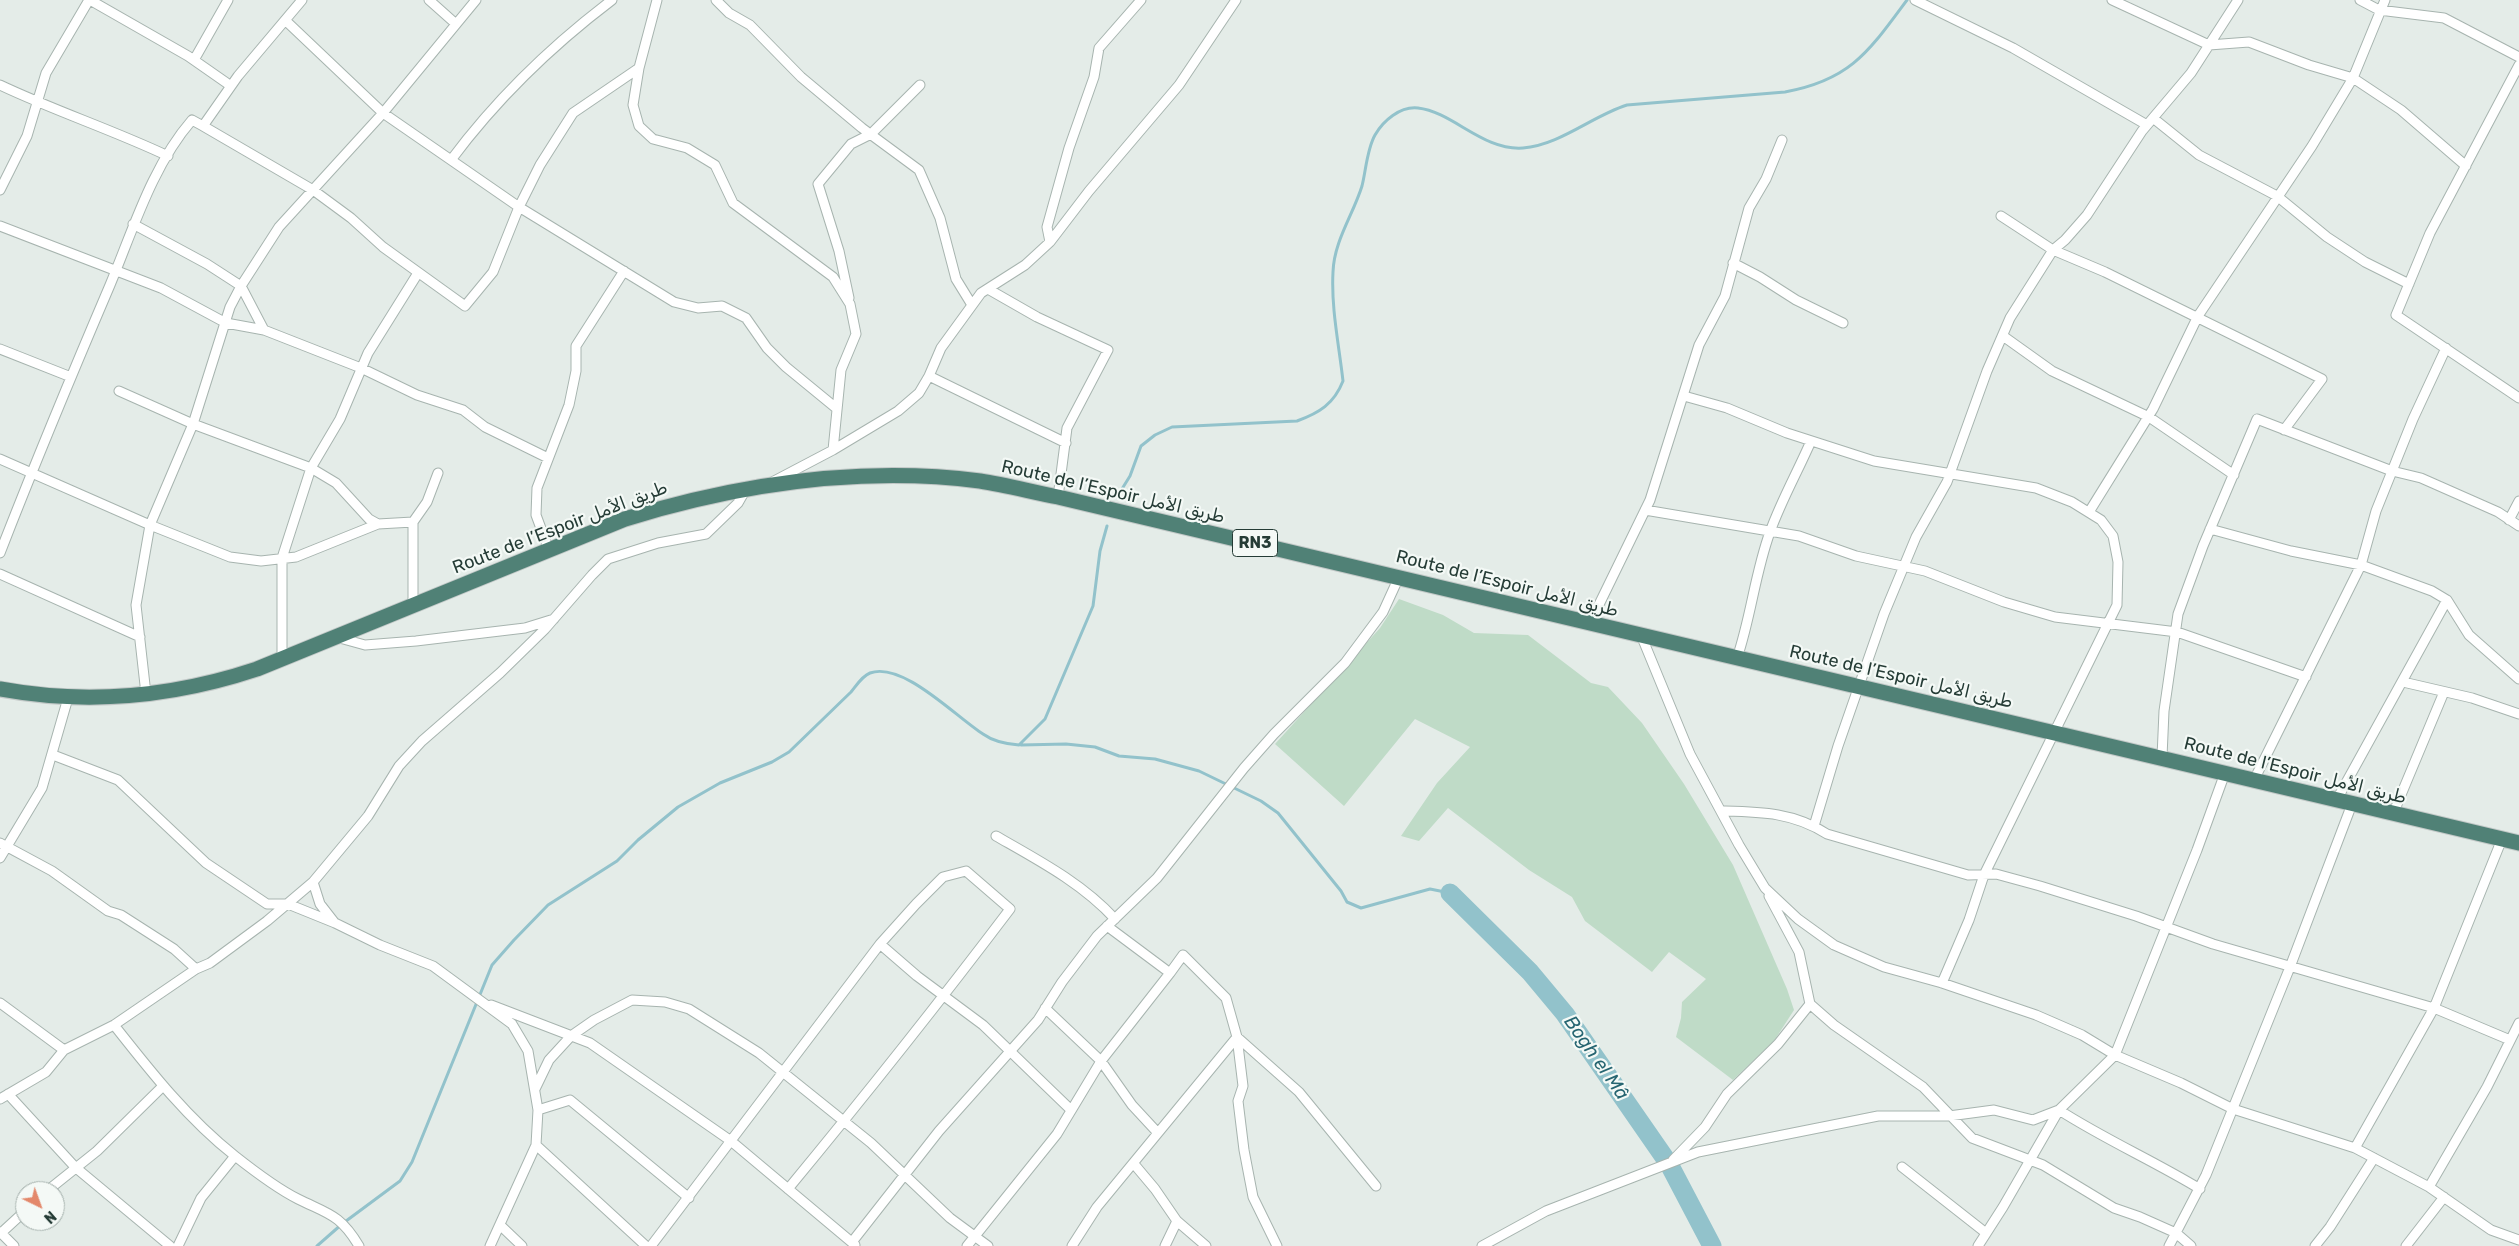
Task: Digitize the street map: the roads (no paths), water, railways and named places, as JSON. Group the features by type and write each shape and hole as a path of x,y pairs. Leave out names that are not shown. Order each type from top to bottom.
{"highway":[{"name":"Route de l’Espoir طريق الأمل","path":"0,689 68,698 146,694 223,680 414,606 634,516 680,502 764,486 881,476 938,477 981,481 1058,497 2519,843"}],"street":[{"path":"0,190 27,136 38,102 41,84 46,73 90,0 194,60 231,86"},
{"path":"194,60 228,0"},
{"path":"202,126 231,86 302,0"},
{"path":"429,0 456,24"},
{"path":"146,694 136,605 150,525 193,424 230,307 241,286 279,227 383,113 476,0"},
{"path":"452,160 478,124 520,77 577,27 612,0"},
{"path":"657,0 639,68 633,105 639,126 653,139 687,148 715,165 733,203 833,277 850,304"},
{"path":"716,0 729,13 750,26 802,77 871,134 919,170 940,218 956,279 972,304"},
{"path":"1050,242 1047,227 1069,148 1094,77 1099,48 1141,0"},
{"path":"764,486 833,450 898,411 919,393 929,376 941,348 972,304 981,293 1025,265 1050,242 1089,191 1179,84 1236,0"},
{"path":"1914,0 2013,48 2150,121 2199,156 2277,196 2335,242 2365,262 2409,284"},
{"path":"2112,0 2209,45 2249,42 2309,65 2354,78 2400,110 2466,166"},
{"path":"1814,826 1838,746 1884,614 1903,567 1950,473 1987,370 2010,318 2053,250 2065,240 2087,215 2150,121 2191,73 2238,0"},
{"path":"2360,0 2379,10 2444,18 2519,57"},
{"path":"2089,512 2149,417 2198,316 2354,78 2379,10 2385,0"},
{"path":"285,20 383,113 519,207 674,302 698,308 722,306 746,318 767,348 786,367 836,408"},
{"path":"2519,65 2430,233 2396,314 2519,398"},
{"path":"0,552 31,472 116,270 133,224 182,131 192,120 313,190 418,273 465,306 493,272 519,207 540,165 573,113 639,68"},
{"path":"0,85 38,102 83,118 168,156"},
{"path":"833,450 841,370 856,334 839,251 818,184 851,144 871,134 920,85"},
{"path":"1590,623 1645,510 1684,396 1699,345 1725,296 1749,208 1766,179 1782,140"},
{"path":"2001,216 2053,250 2198,316 2322,379 2284,430"},
{"path":"133,224 207,264 241,286 264,330"},
{"path":"0,226 161,288 226,323 264,330 361,368 417,395 463,410 485,427 548,458"},
{"path":"1733,263 1760,277 1796,300 1843,323"},
{"path":"549,550 536,514 537,488 569,405 576,371 576,346 624,271"},
{"path":"282,658 282,558 311,468 340,419 361,368 418,273"},
{"path":"988,289 1037,317 1108,350 1067,428 1058,497"},
{"path":"2003,336 2052,371 2149,417 2234,475"},
{"path":"2254,780 2361,565 2376,511 2413,419 2446,348"},
{"path":"0,349 71,377"},
{"path":"929,376 1066,443"},
{"path":"119,391 193,424 311,468 336,483 369,520 378,524"},
{"path":"1684,396 1727,408 1811,441 1874,461 2036,488 2072,502 2089,512 2101,520 2112,536 2118,562 2117,605 1984,875 1969,920 1942,984"},
{"path":"2162,757 2164,711 2177,632 2178,614 2210,529 2257,419 2392,471 2421,478 2519,526"},
{"path":"1737,658 1746,632 1753,593 1770,532 1811,441"},
{"path":"0,459 150,525 230,557 261,561 296,557 378,524 413,522"},
{"path":"414,606 413,522 427,502 438,473"},
{"path":"170,1246 75,1167 4,1096 46,1072 64,1050 114,1025 196,969 210,963 288,904 313,882 368,816 399,766 422,741 500,673 554,619 592,574 608,560 658,543 706,534 738,503 747,488"},
{"path":"2510,520 2519,501"},
{"path":"1645,510 1799,536 1856,556 1925,572 2004,602 2055,617 2108,622 2177,632 2306,676"},
{"path":"2210,529 2292,551 2361,565 2432,591 2447,600 2469,635 2519,679"},
{"path":"0,574 140,637"},
{"path":"480,1000 590,1043 731,1142 854,1244 939,1131 1008,1051 1038,1020 1085,951 1107,926 1157,878 1244,768 1274,734 1345,662 1383,612 1399,577"},
{"path":"2336,801 2447,600"},
{"path":"336,637 365,645 416,641 525,628 554,619"},
{"path":"1641,635 1690,754 1799,952 1810,1004 1834,1025 1923,1087 1972,1138 2031,1160 2114,1208 2176,1233 2191,1246"},
{"path":"2403,682 2472,698 2519,714"},
{"path":"2393,814 2444,692"},
{"path":"0,858 3,844 42,788 68,698"},
{"path":"53,755 118,780 206,863 267,904 288,904 335,923 380,945 433,966 512,1024 528,1051 538,1110 536,1146 490,1246"},
{"path":"1978,1246 2031,1160 2059,1110 2115,1055 2167,927 2225,773"},
{"path":"2168,1246 2200,1189 2290,967 2352,804"},
{"path":"1721,811 1778,813 1814,826 1827,834 1919,863 1968,875 1996,874 2040,886 2290,967 2360,985 2434,1008 2510,1040"},
{"path":"996,836 1045,864 1098,900 1115,919"},
{"path":"2355,1148 2434,1008 2502,839"},
{"path":"3,844 52,871 108,911 122,914 174,948 196,969"},
{"path":"651,1246 880,944 943,877 966,871 1010,909 890,1065 788,1189"},
{"path":"313,882 320,904 335,923"},
{"path":"1765,888 1798,919 1834,946 1884,967 1942,984 2043,1019 2082,1035 2115,1055 2233,1109 2355,1148 2429,1187 2491,1230 2519,1240"},
{"path":"1107,926 1170,973"},
{"path":"880,944 916,976 943,994 982,1025 1070,1108"},
{"path":"967,1246 1057,1134 1070,1108 1101,1061 1183,955 1226,998 1237,1037 1242,1086 1238,1101 1252,1197 1277,1246"},
{"path":"535,1089 549,1060 571,1036 594,1020 632,1000 665,1002 689,1009 726,1031 844,1121 906,1175 950,1218 988,1246"},
{"path":"0,1003 64,1050"},
{"path":"1669,1164 1705,1127 1727,1094 1778,1044 1810,1004"},
{"path":"1045,1008 1101,1061 1132,1105 1156,1132"},
{"path":"2429,1187 2487,1087 2519,1022"},
{"path":"114,1025 162,1087 235,1156 297,1198 331,1213 352,1234 359,1246"},
{"path":"1072,1246 1098,1207 1134,1164 1156,1132 1237,1037"},
{"path":"1237,1037 1299,1092 1376,1186"},
{"path":"59,1181 97,1151 162,1087"},
{"path":"538,1110 570,1100 689,1198"},
{"path":"1482,1246 1546,1211 1698,1152 1878,1116 1949,1116 1994,1110 2033,1120 2059,1110"},
{"path":"2059,1110 2092,1131 2131,1149 2200,1189"},
{"path":"536,1146 646,1246"},
{"path":"178,1246 201,1198 235,1156"},
{"path":"2315,1246 2330,1228 2374,1158"},
{"path":"1134,1164 1155,1189 1177,1222 1206,1246"},
{"path":"1902,1167 1986,1233"},
{"path":"2406,1246 2444,1197"},
{"path":"14,1246 0,1233 15,1220"},
{"path":"1165,1246 1177,1222"},
{"path":"500,1225 522,1246"}],"waterway":[{"path":"1117,497 1130,476 1141,446 1155,435 1172,427 1297,421 1319,411 1335,396 1343,381 1333,299 1334,261 1340,239 1362,186 1372,141 1387,120 1393,115 1411,108 1431,111 1444,116 1495,144 1523,148 1550,142 1627,105 1785,92 1808,87 1827,80 1856,61 1881,34 1907,0"},
{"path":"317,1246 342,1224 400,1181 412,1162 492,965 548,905 617,861 638,840 678,807 720,783 772,762 789,752 870,673 883,672 898,675 929,693 987,737 1000,742 1019,745 1045,719 1093,606 1100,551 1107,526"},
{"path":"1021,745 1066,744 1095,747 1119,756 1155,759 1199,771 1261,801 1278,813 1341,891 1347,902 1361,908 1430,889 1450,893"},
{"name":"Bogh el Mâ","path":"1450,893 1530,972 1565,1014 1669,1164 1712,1246"}]}
